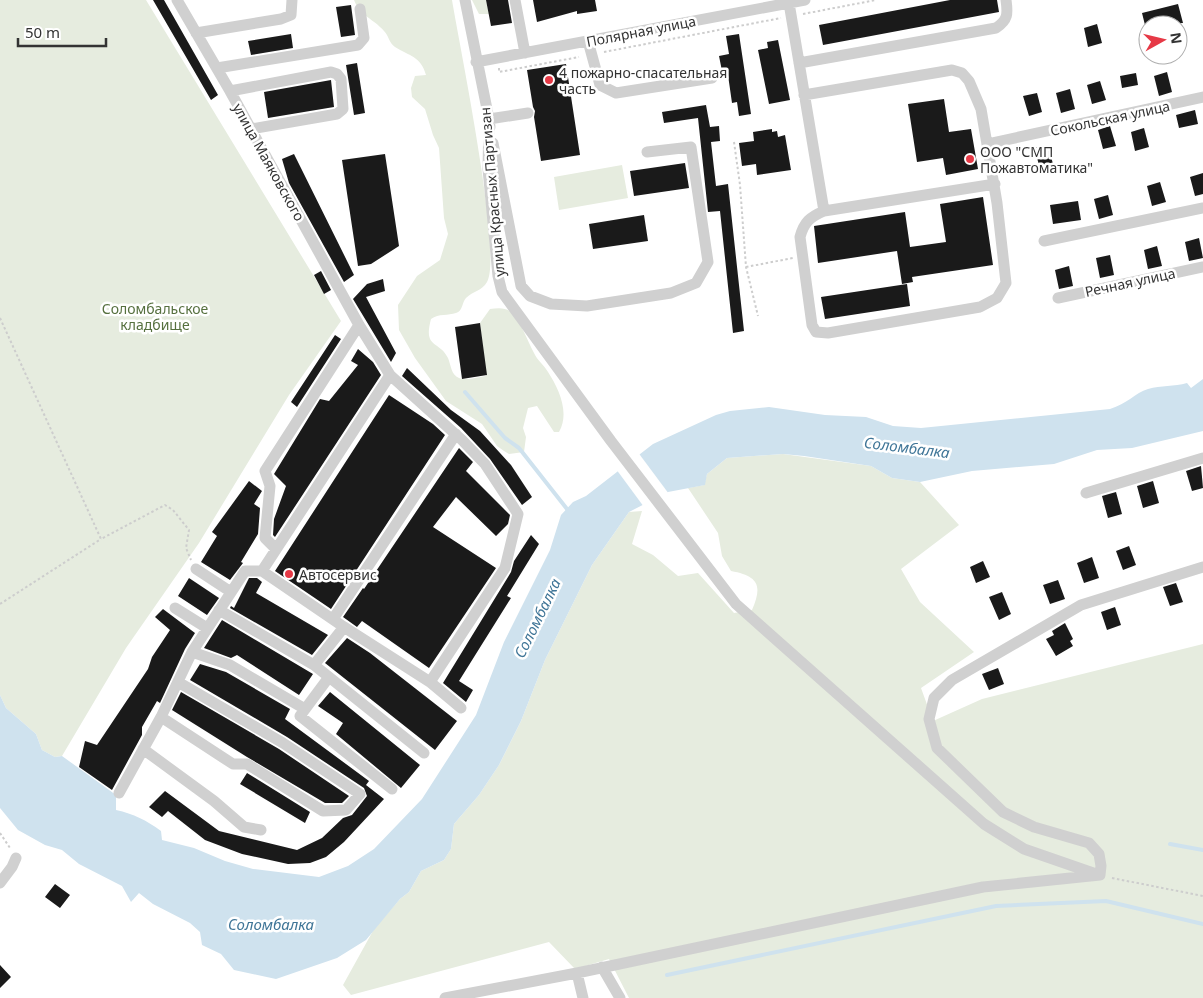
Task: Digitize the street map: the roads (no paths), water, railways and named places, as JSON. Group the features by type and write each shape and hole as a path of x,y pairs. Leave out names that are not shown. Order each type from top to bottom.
{"street":[{"name":"улица Маяковского","path":"177,0 252,129 359,325 390,375 456,434 485,464 518,514 505,568 430,682"},
{"path":"196,33 281,19 291,15 292,0"},
{"name":"улица Красных Партизан","path":"465,0 489,119 488,169 498,276 502,292 611,441 736,604 984,824 1024,849 1100,875"},
{"path":"515,0 525,53"},
{"name":"Полярная улица","path":"476,62 805,0"},
{"path":"799,63 996,28 1004,23 1008,15 1006,0"},
{"path":"789,3 824,211"},
{"path":"217,68 358,45 364,38 360,9"},
{"path":"588,41 600,85 616,93 712,78"},
{"path":"804,96 952,70 962,73 969,81 981,109 994,184 1006,283 997,298 980,307 828,333 816,332 812,325 800,238 803,224 812,216 824,211 994,184"},
{"path":"230,91 331,72 337,74 341,79 343,109 337,114 252,129"},
{"name":"Сокольская улица","path":"987,144 1203,97"},
{"path":"528,112 489,119 520,286 530,296 551,304 597,304 671,294 696,283 708,262 691,147 647,152"},
{"path":"1044,241 1203,208"},
{"name":"Речная улица","path":"1058,298 1203,267"},
{"path":"276,549 265,538 270,486 265,471 359,325"},
{"path":"262,571 390,375"},
{"path":"333,619 456,434"},
{"path":"1086,493 1203,458"},
{"path":"445,998 577,973 983,887 1100,875 1099,854 1089,843 1034,827 1003,812 937,748 929,719 934,698 952,680 978,663 1081,605 1203,567"},
{"path":"196,569 231,592"},
{"path":"119,792 161,717 192,652 245,572 262,571 344,627 430,682 460,708"},
{"path":"175,608 208,628"},
{"path":"219,610 314,665 424,753"},
{"path":"314,665 344,627"},
{"path":"192,652 230,665 305,709"},
{"path":"329,677 300,716 392,789"},
{"path":"161,717 233,764 247,764 323,811 346,810 360,794 283,743 178,682"},
{"path":"143,749 214,801 244,827 261,830"},
{"path":"0,883 16,858"},
{"path":"602,967 620,998"},
{"path":"577,973 582,998"}],"water":[{"name":"Соломбалка","path":"1203,379 1203,431 1132,448 1097,450 1054,464 972,471 920,482 892,478 871,466 804,456 783,454 727,458 707,474 705,485 668,492 629,512 592,565 545,660 521,721 499,765 479,795 454,824 451,849 444,860 421,871 409,892 400,899 366,940 337,958 276,979 234,970 221,954 202,945 200,932 190,923 153,904 139,893 131,902 122,886 79,864 62,850 45,845 18,830 0,808 0,695 6,708 36,734 42,750 55,757 62,756 116,795 116,810 134,816 155,827 161,831 162,840 194,848 225,861 253,869 319,877 348,866 374,849 422,799 476,715 504,642 550,550 561,515 573,502 586,496 653,444 716,415 730,411 769,407 825,415 866,417 893,426 921,428 1110,409 1148,389 1187,383 1191,388"}],"waterway":[{"path":"465,392 505,438 519,448 567,509"},
{"path":"1170,844 1203,850"},
{"path":"667,975 996,906 1106,901 1203,924"}],"place":[{"name":"4 пожарно-спасательная часть","path":"549,80"},
{"name":"ООО \"СМП Пожавтоматика\"","path":"970,159"},
{"name":"Автосервис","path":"289,574"}],"park label":[{"name":"Соломбальское кладбище","path":"155,316"}]}
